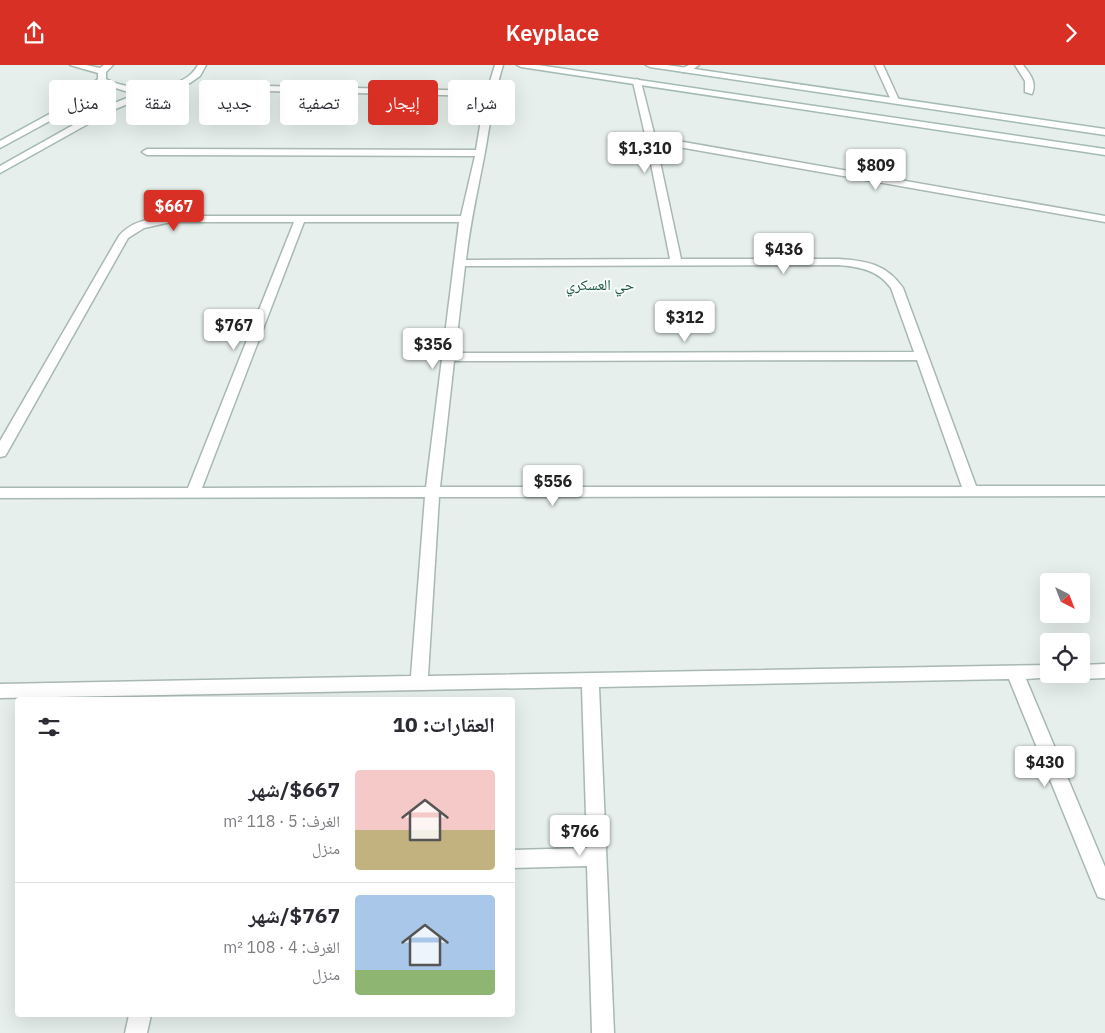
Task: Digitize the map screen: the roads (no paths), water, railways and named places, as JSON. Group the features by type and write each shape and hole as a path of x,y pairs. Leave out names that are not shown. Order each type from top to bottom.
{"street":[{"path":"74,65 102,76 114,87 126,89"},
{"path":"0,145 67,108 102,76 109,65"},
{"path":"198,74 202,65"},
{"path":"187,80 214,65"},
{"path":"494,80 499,65"},
{"path":"521,65 1105,153"},
{"path":"650,65 1105,132"},
{"path":"686,70 695,65"},
{"path":"879,65 896,100"},
{"path":"1018,65 1031,84 1029,92"},
{"path":"637,82 651,139 676,261"},
{"path":"270,88 448,93"},
{"path":"0,170 110,108 126,102"},
{"path":"420,683 432,493 465,219 485,125"},
{"path":"651,139 1105,219"},
{"path":"147,152 480,153"},
{"path":"0,453 124,236 130,229 142,224 171,219 465,219"},
{"path":"193,493 300,219"},
{"path":"460,263 839,262 878,269 892,279 897,288 971,492"},
{"path":"448,357 922,357"},
{"path":"0,493 1105,491"},
{"path":"1090,672 1105,671"},
{"path":"0,691 222,694 420,683 1040,672"},
{"path":"1015,673 1105,890"},
{"path":"590,680 603,1033"},
{"path":"515,859 597,857"},
{"path":"136,1033 140,1017"}],"district":[{"name":"حي العسكري","path":"600,285"}]}
